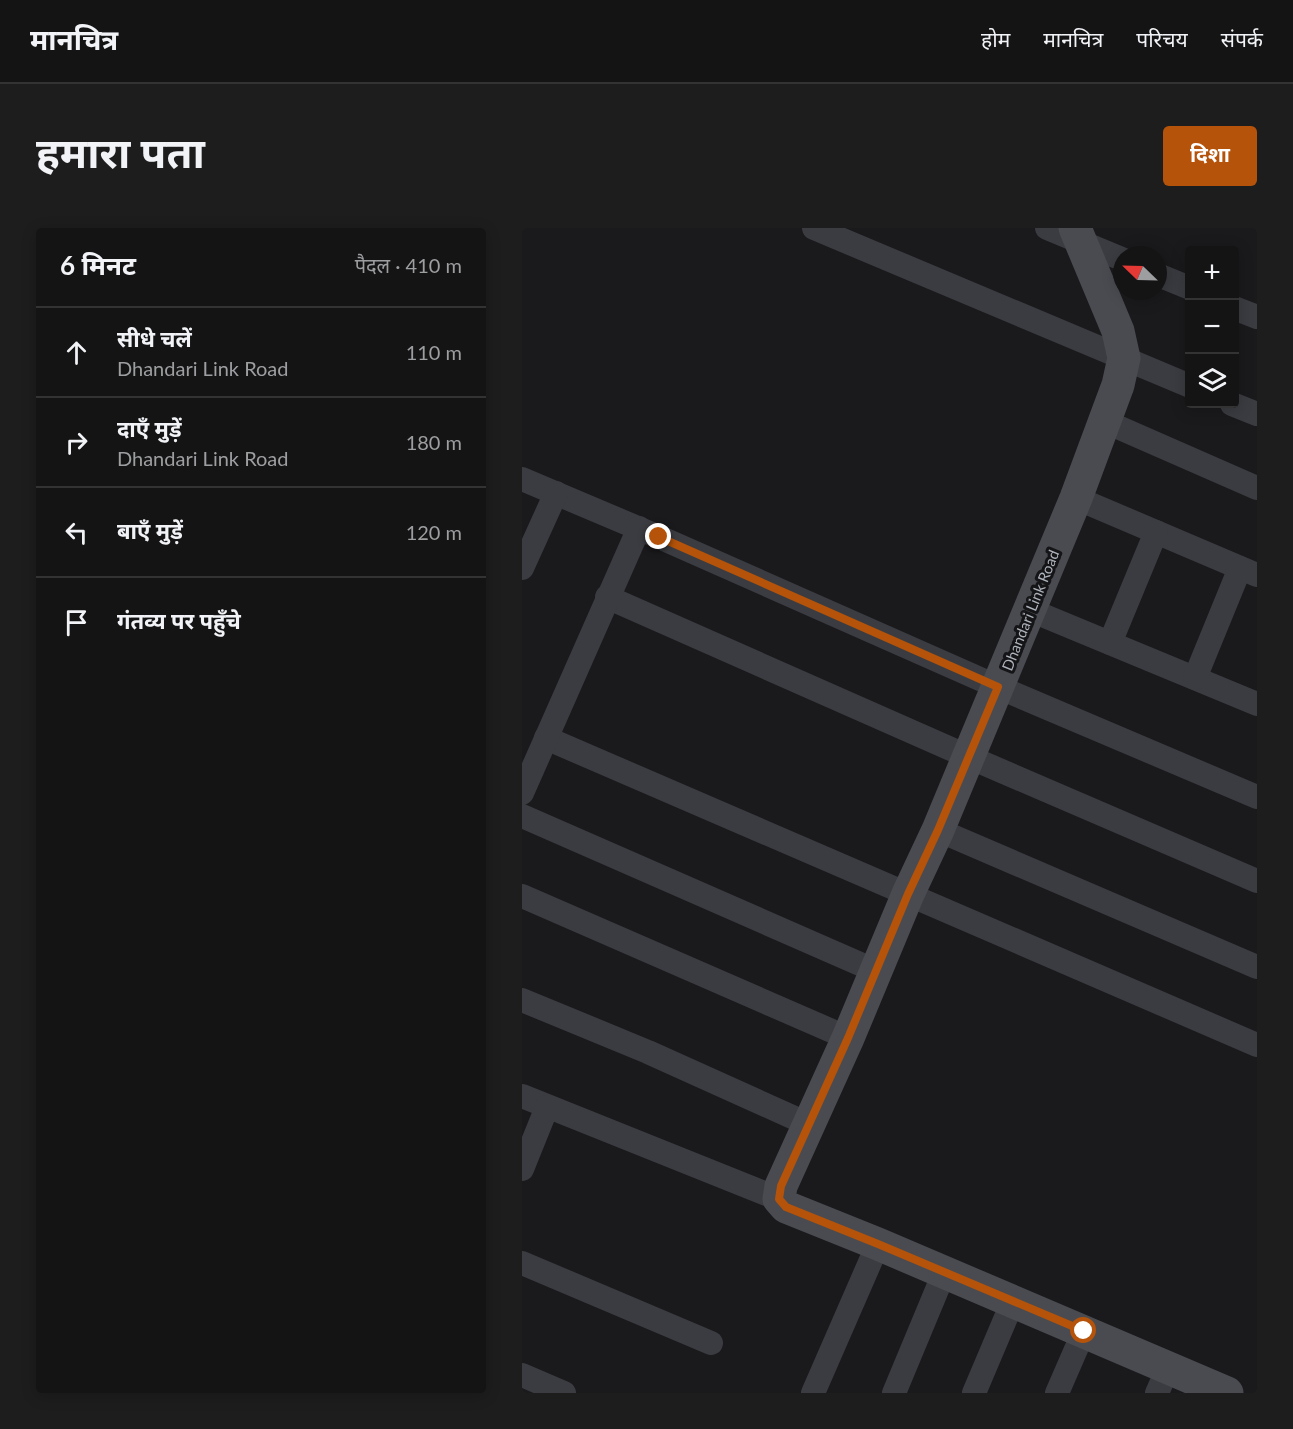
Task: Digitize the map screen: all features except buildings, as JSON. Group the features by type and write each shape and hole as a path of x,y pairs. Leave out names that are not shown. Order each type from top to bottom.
{"street":[{"path":"1047,228 1078,235 1113,254"},
{"path":"822,230 1185,384"},
{"name":"Dhandari Link Road","path":"779,1199 781,1186 810,1125 969,757 1076,498 1118,385 1124,358 1118,331 1078,235"},
{"path":"1167,279 1185,286"},
{"path":"1239,310 1257,317"},
{"path":"1239,407 1257,414"},
{"path":"1104,421 1257,488"},
{"path":"522,478 998,687 1257,797"},
{"path":"522,568 556,493"},
{"path":"1076,498 1248,572 1195,678"},
{"path":"522,793 639,528"},
{"path":"1110,644 1156,532"},
{"path":"607,597 1257,881"},
{"path":"1030,610 1257,704"},
{"path":"546,738 1257,1045"},
{"path":"522,816 876,971"},
{"path":"938,830 1257,967"},
{"path":"522,896 848,1038"},
{"path":"522,1000 648,1052 810,1125"},
{"path":"522,1096 779,1199 786,1207 1084,1331 1162,1380 1227,1393"},
{"path":"522,1169 547,1107"},
{"path":"813,1393 878,1244"},
{"path":"522,1263 711,1343"},
{"path":"894,1393 944,1273"},
{"path":"974,1393 1013,1301"},
{"path":"1058,1393 1084,1331"},
{"path":"522,1375 564,1393"}],"route":[{"path":"659,537 998,687 848,1038 781,1186 779,1199 786,1207 1084,1331"}]}
